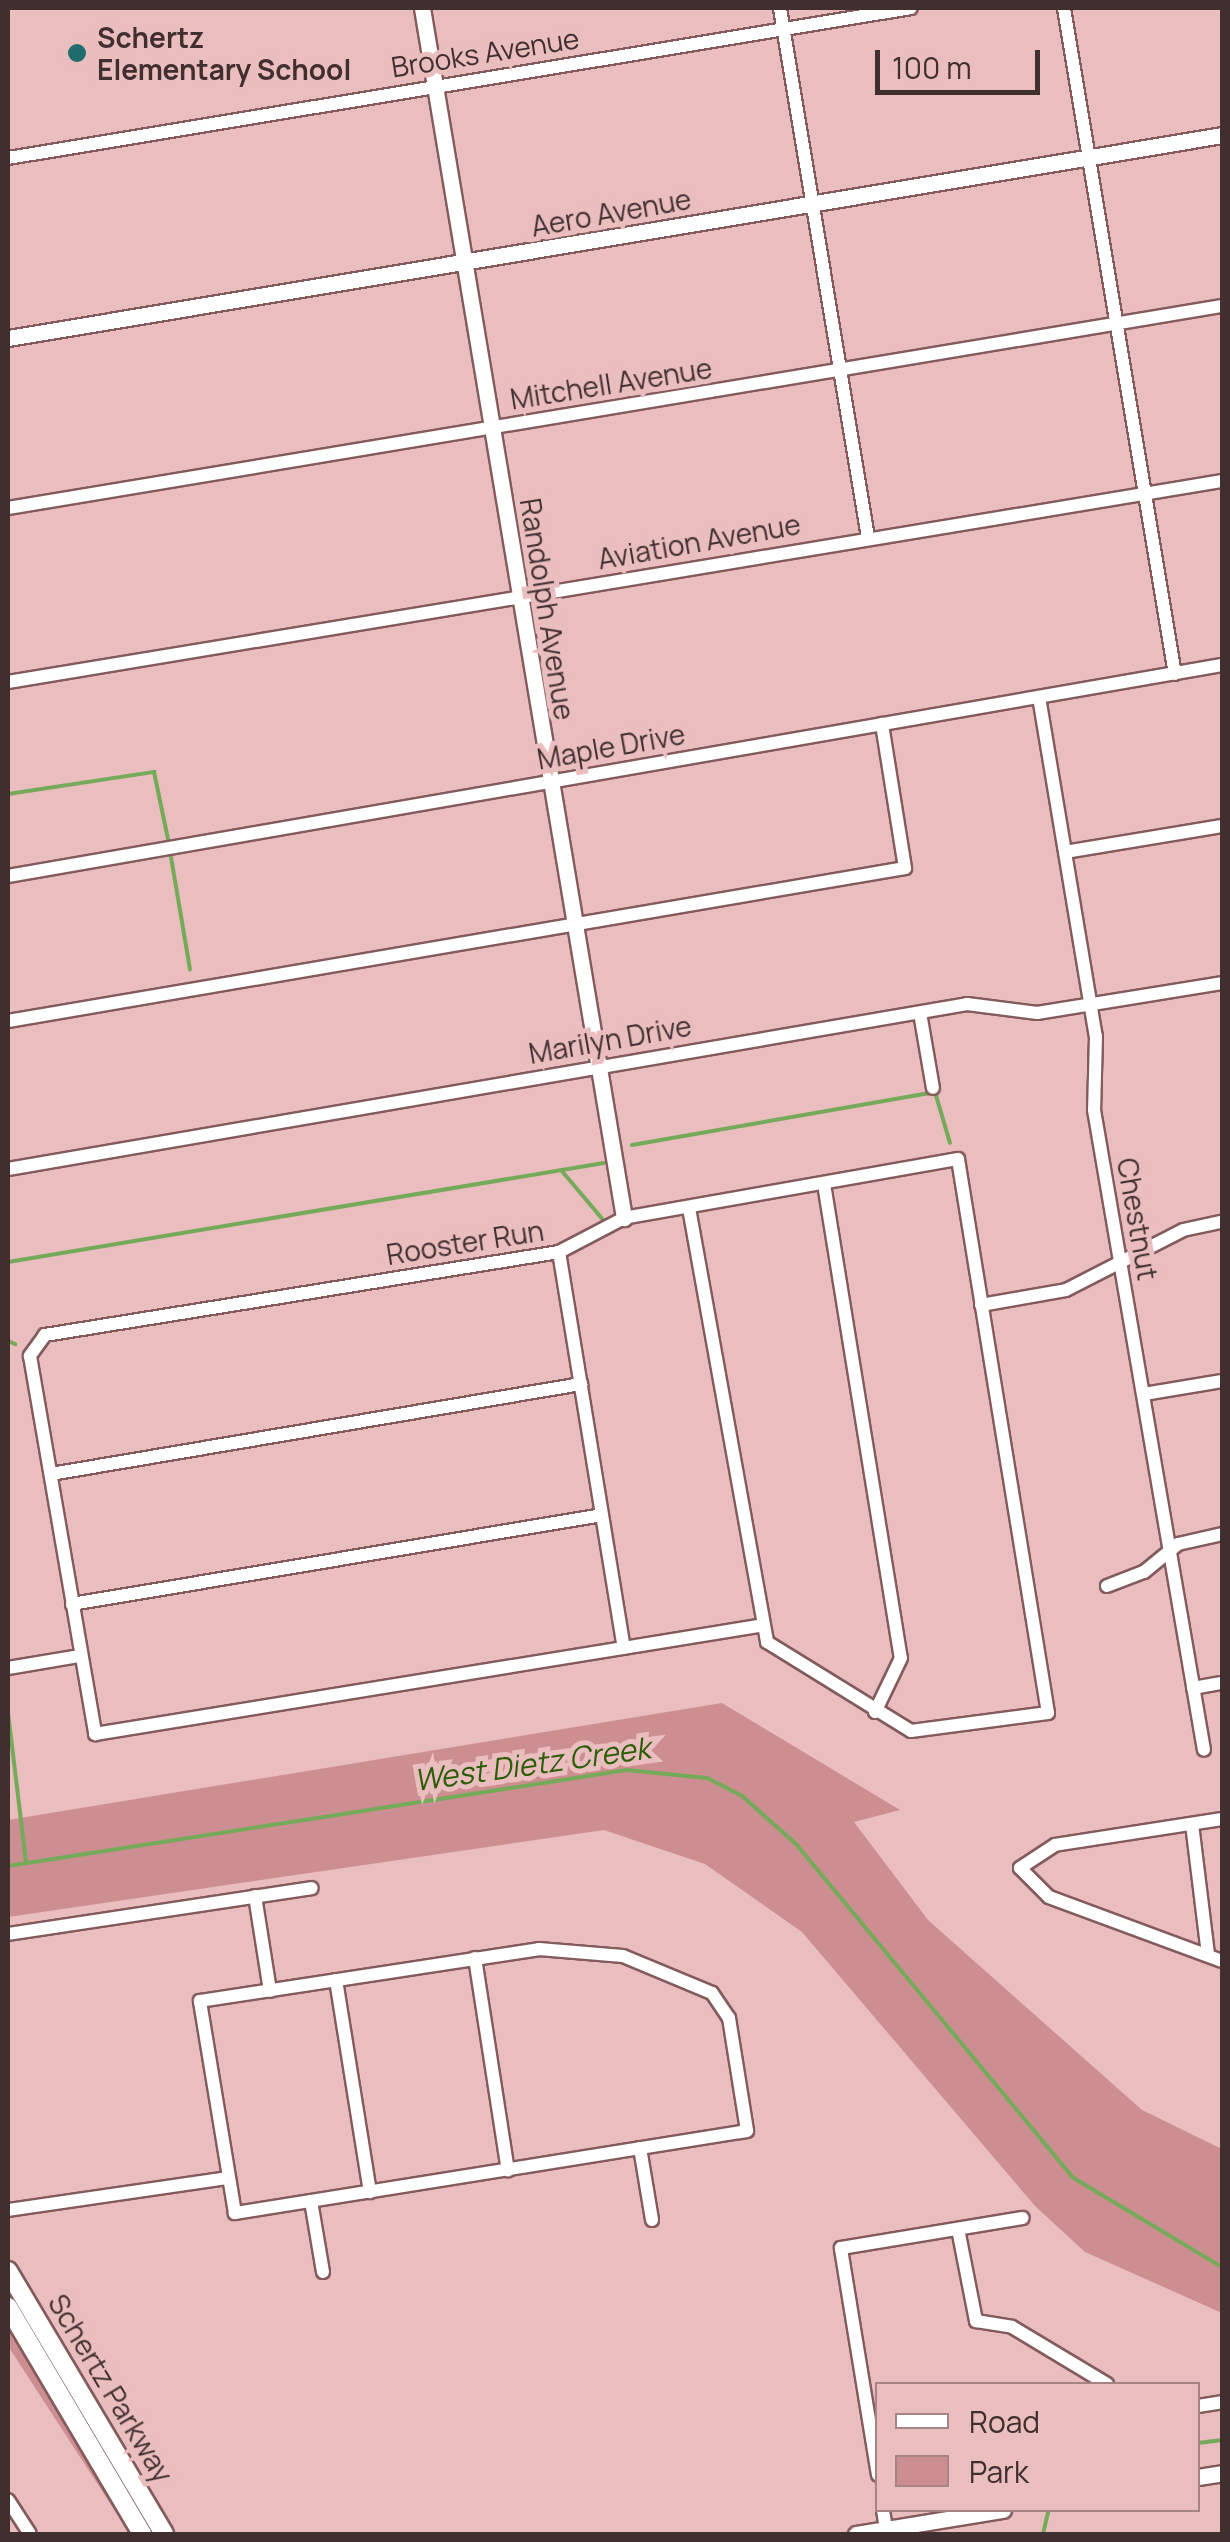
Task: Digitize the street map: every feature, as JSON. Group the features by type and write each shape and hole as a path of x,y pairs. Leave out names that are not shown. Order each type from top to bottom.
{"main road":[{"name":"Schertz Parkway","path":"8,2271 164,2534"},
{"name":"Schertz Parkway","path":"8,2306 142,2534"}],"street":[{"name":"Randolph Avenue","path":"422,8 624,1218"},
{"path":"780,8 868,538"},
{"name":"Brooks Avenue","path":"8,158 911,8"},
{"path":"1064,8 1175,674"},
{"name":"Aero Avenue","path":"8,338 1222,135"},
{"name":"Mitchell Avenue","path":"8,508 1222,306"},
{"name":"Aviation Avenue","path":"8,682 1222,480"},
{"name":"Maple Drive","path":"8,876 1222,665"},
{"name":"Chestnut","path":"1039,696 1090,1004 1094,1110 1204,1750"},
{"path":"8,1021 905,868 882,724"},
{"path":"1065,852 1222,826"},
{"name":"Marilyn Drive","path":"8,1169 920,1012 1090,1004 1222,982"},
{"path":"920,1012 933,1088"},
{"name":"Rooster Run","path":"51,1474 33,1342 559,1252 624,1218 958,1159 981,1305"},
{"path":"824,1184 901,1658 875,1712"},
{"path":"689,1208 758,1626 780,1654 875,1712 926,1733 1048,1713 981,1305 1066,1290 1183,1230 1222,1222"},
{"path":"559,1252 624,1648"},
{"path":"1144,1394 1222,1381"},
{"path":"581,1384 51,1474 95,1734 758,1626"},
{"path":"72,1604 602,1515"},
{"path":"1107,1586 1170,1550 1222,1534"},
{"path":"8,1668 80,1656"},
{"path":"1193,1688 1222,1683"},
{"path":"1222,1819 1055,1845 1020,1868 1049,1897 1222,1961"},
{"path":"1192,1824 1208,1955"},
{"path":"8,1934 312,1888"},
{"path":"255,1896 270,1990"},
{"path":"596,1951 704,1988 728,2018 747,2131 235,2213 200,2002 336,1980 475,1958 596,1951"},
{"path":"475,1958 508,2170"},
{"path":"336,1980 370,2192"},
{"path":"640,2148 652,2220"},
{"path":"8,2210 228,2178"},
{"path":"311,2201 323,2272"},
{"path":"875,2451 841,2248 1023,2218"},
{"path":"958,2229 976,2321 1012,2326 1104,2382"},
{"path":"8,2500 30,2534"},
{"path":"883,2512 886,2529"},
{"path":"856,2534 991,2512"}],"green space":[{"path":"722,1703 900,1810 854,1822 928,1920 1142,2110 1222,2149 1222,2313 1085,2252 1035,2206 802,1932 705,1864 604,1830 8,1917 8,1820"},
{"path":"8,2329 127,2525 130,2534 8,2346"}],"waterway":[{"path":"8,794 154,772 168,839"},
{"path":"171,857 190,969"},
{"path":"632,1145 935,1092 950,1143"},
{"path":"8,1262 604,1163"},
{"path":"561,1170 605,1222"},
{"path":"8,1341 15,1344"},
{"path":"8,1713 26,1862"},
{"name":"West Dietz Creek","path":"8,1866 627,1770 707,1778 741,1795 796,1844 1072,2177 1222,2267"},
{"path":"1200,2443 1222,2440"},
{"path":"1043,2534 1048,2512"}],"place":[{"name":"Schertz Elementary School","path":"77,53"}]}
